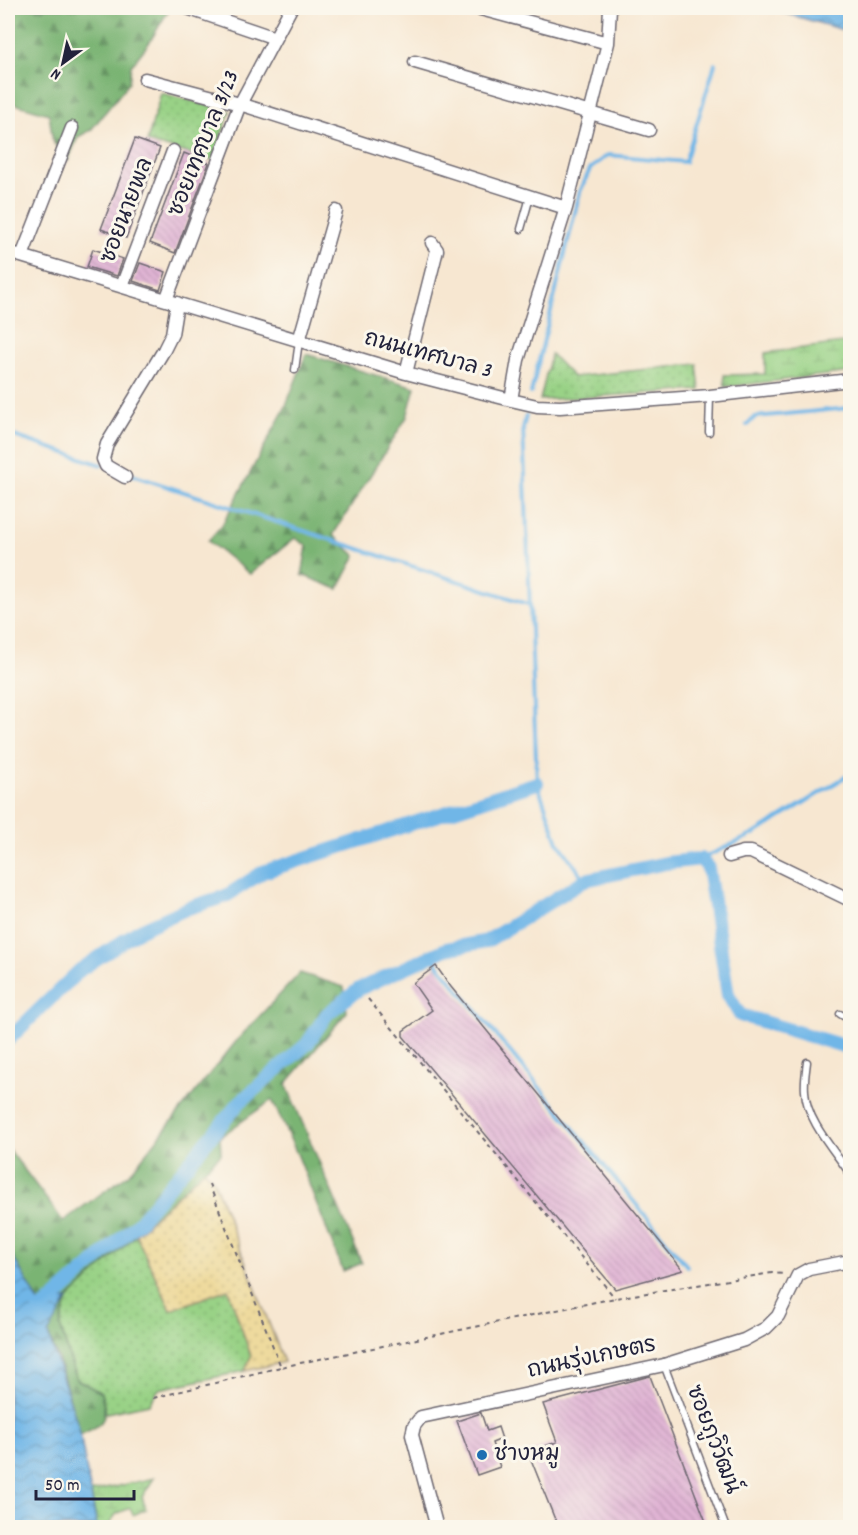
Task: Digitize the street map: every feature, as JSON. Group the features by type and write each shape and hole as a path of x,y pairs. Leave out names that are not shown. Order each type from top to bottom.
{"street":[{"path":"187,8 275,38"},
{"name":"ซอยเทศบาล 3/23","path":"125,477 106,466 103,459 107,444 168,342 172,301 240,104 291,8"},
{"path":"477,8 608,43"},
{"path":"511,400 518,360 566,208 591,112 608,43 610,8"},
{"path":"415,62 649,130"},
{"path":"145,79 240,104 566,208"},
{"path":"22,256 72,128"},
{"name":"ซอยนายพล","path":"122,286 173,151"},
{"path":"299,341 336,211"},
{"path":"406,373 437,250 432,243"},
{"name":"ถนนเทศบาล 3","path":"8,252 406,373 511,400 560,407 710,396 850,380"},
{"path":"729,856 751,852 850,900"},
{"path":"798,1275 809,1269 850,1261"},
{"name":"ถนนรุ่งเกษตร","path":"437,1527 412,1435 414,1426 421,1417 664,1365 744,1340 766,1328 778,1316 798,1275"}],"lane":[{"path":"521,230 530,197"},
{"path":"295,370 299,341"},
{"path":"709,432 710,396"},
{"path":"840,1014 850,1020"},
{"path":"807,1062 805,1090 807,1104 815,1121 850,1174"},
{"name":"ซอยภูวิวัฒน์","path":"664,1365 726,1527"}],"path":[{"path":"368,999 615,1298"},
{"path":"209,1184 281,1367"},
{"path":"153,1398 281,1367 615,1298 772,1273 798,1275"}],"green space":[{"path":"8,8 170,8 149,43 131,66 129,83 91,130 78,137 68,161 53,142 49,114 8,102"},
{"path":"161,93 230,111 213,160 147,142"},
{"path":"850,342 850,372 725,387 724,375 765,374 765,353"},
{"path":"306,354 415,387 407,417 333,535 356,556 338,589 302,575 307,546 295,538 250,574 208,541 222,525 285,408"},
{"path":"551,354 573,377 697,364 700,390 540,400"},
{"path":"300,973 344,987 347,1012 286,1084 362,1263 343,1271 298,1156 272,1100 220,1137 221,1154 68,1299 60,1326 76,1379 101,1393 104,1410 99,1424 80,1435 58,1358 48,1334 58,1300 40,1304 8,1248 8,1148 63,1221 130,1173 238,1039"},
{"path":"136,1235 171,1310 228,1288 251,1356 245,1371 159,1389 149,1404 106,1413 101,1393 77,1379 60,1326 68,1299"},
{"path":"154,1478 142,1497 146,1509 133,1515 130,1508 116,1514 108,1527 97,1527 91,1492"}],"sand":[{"path":"204,1170 213,1179 284,1362 245,1371 251,1356 228,1289 171,1310 136,1235"}],"water":[{"path":"767,8 850,8 850,32"},
{"path":"8,1248 40,1304 68,1299 48,1334 79,1428 97,1527 8,1527"}],"building":[{"path":"135,139 160,148 126,238 101,229"},
{"path":"184,153 209,163 175,253 150,243"},
{"path":"93,249 123,259 117,276 87,267"},
{"path":"140,263 166,272 160,290 133,281"},
{"path":"436,966 683,1270 615,1289 403,1036 403,1031 432,1010 413,983"},
{"path":"650,1376 708,1527 558,1527 528,1452 557,1442 543,1404"},
{"name":"ช่างหมู","path":"481,1413 487,1431 498,1427 502,1439 492,1443 500,1467 477,1475 457,1421"}],"waterway":[{"path":"531,393 580,192 590,169 608,155 685,162 715,64"},
{"path":"747,425 755,417 850,408"},
{"path":"526,416 523,428 537,783 558,842 585,880"},
{"path":"8,434 102,465"},
{"path":"126,473 528,604"},
{"path":"701,859 754,834 850,774"},
{"path":"8,1040 80,970 138,931 188,908 226,896 263,872 537,783"},
{"path":"37,1314 139,1222 240,1102 307,1044 327,1014 359,989 446,949 487,941 585,880 666,863 701,859 708,868 728,995 740,1015 850,1048"},
{"path":"431,956 687,1266"}],"place":[{"name":"ช่างหมู","path":"482,1455"}]}
